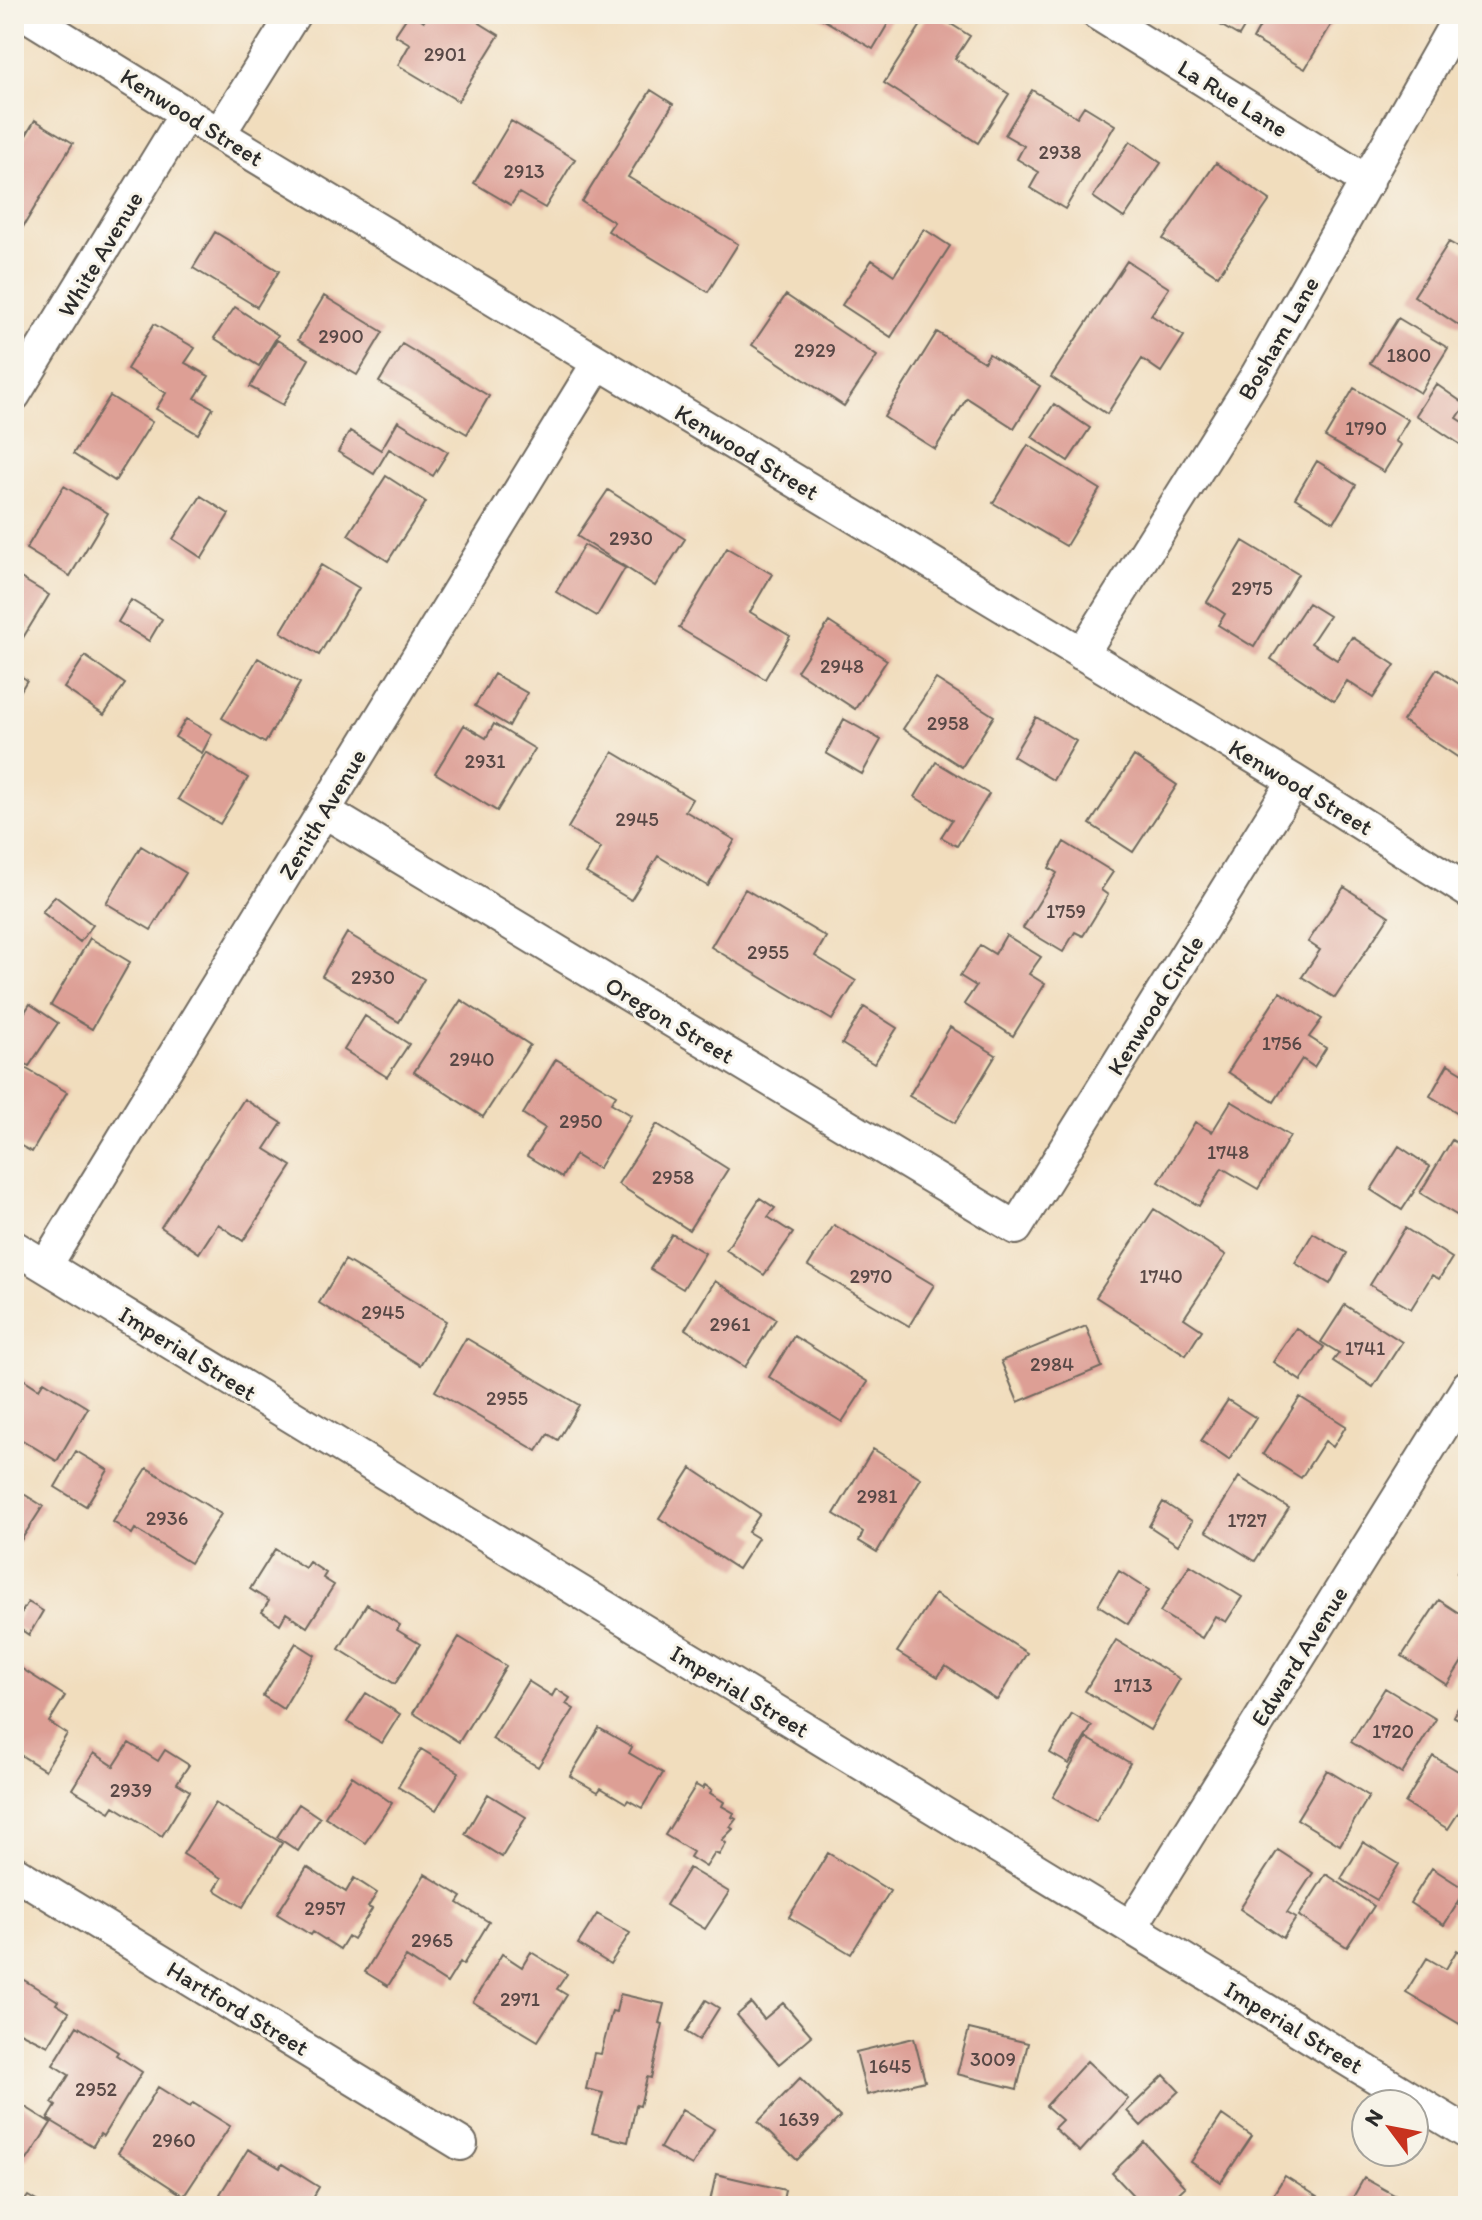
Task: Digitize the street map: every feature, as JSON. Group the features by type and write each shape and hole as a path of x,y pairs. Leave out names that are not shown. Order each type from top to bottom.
{"street":[{"name":"Kenwood Street","path":"25,14 1294,781 1468,891"},
{"path":"219,134 294,14"},
{"name":"La Rue Lane","path":"1098,14 1368,182"},
{"name":"Bosham Lane","path":"1082,654 1257,375 1461,14"},
{"name":"White Avenue","path":"14,395 186,113"},
{"name":"Zenith Avenue","path":"46,1265 598,363"},
{"name":"Kenwood Circle","path":"1016,1228 1294,781"},
{"name":"Oregon Street","path":"324,811 1016,1228"},
{"name":"Imperial Street","path":"14,1247 1468,2133"},
{"name":"Edward Avenue","path":"1131,1927 1468,1386"},
{"name":"Hartford Street","path":"14,1872 461,2144"}],"building":[{"path":"409,14 424,21 429,14 465,14 499,35 458,101 398,65 410,44 395,35"},
{"path":"814,14 887,14 892,17 873,49"},
{"path":"928,14 935,14 970,36 955,59 1009,94 978,143 884,83"},
{"path":"1252,14 1239,36 1205,16"},
{"path":"1267,14 1337,15 1305,69 1253,39"},
{"path":"651,90 673,104 628,177 738,244 708,292 608,231 614,222 582,202"},
{"path":"1032,90 1077,117 1084,106 1115,125 1065,209 1030,188 1039,172 1017,159 1024,146 1005,135"},
{"path":"35,120 73,143 17,237 14,235 14,156"},
{"path":"511,121 575,159 545,208 519,193 511,205 474,183"},
{"path":"1130,141 1161,163 1124,218 1093,197"},
{"path":"1216,163 1270,200 1218,276 1163,239"},
{"path":"924,229 950,246 891,337 842,305 872,260 894,275"},
{"path":"215,232 279,271 257,307 193,268"},
{"path":"1449,242 1468,253 1468,313 1460,326 1414,296"},
{"path":"1127,261 1169,288 1151,315 1184,336 1161,372 1142,359 1107,414 1051,377"},
{"path":"786,295 877,356 844,406 752,345"},
{"path":"324,296 383,332 357,375 298,340"},
{"path":"235,307 278,335 259,366 214,338"},
{"path":"1398,318 1448,348 1420,393 1370,363"},
{"path":"154,324 195,348 185,363 209,376 195,398 213,408 198,434 156,409 166,393 127,369"},
{"path":"937,332 984,362 989,354 1040,386 1014,428 967,398 935,449 884,417"},
{"path":"277,340 309,359 283,405 250,387"},
{"path":"402,344 489,396 467,434 379,382"},
{"path":"1436,384 1466,405 1457,418 1468,425 1468,435 1461,445 1416,415"},
{"path":"1354,388 1408,420 1395,441 1401,445 1384,472 1325,437"},
{"path":"110,396 152,422 115,481 73,454"},
{"path":"1054,404 1090,428 1068,461 1032,437"},
{"path":"398,421 448,452 433,476 389,449 374,474 338,452 350,431 381,450"},
{"path":"1028,445 1100,489 1066,546 993,503"},
{"path":"1317,461 1356,485 1334,522 1295,498"},
{"path":"386,476 426,502 388,561 348,535"},
{"path":"64,486 108,513 70,576 26,549"},
{"path":"608,490 685,539 655,586 577,536"},
{"path":"201,496 229,514 202,558 173,539"},
{"path":"1243,541 1298,574 1254,647 1218,625 1225,614 1207,602"},
{"path":"584,545 625,568 597,616 556,592"},
{"path":"727,548 772,574 750,612 790,636 765,679 679,628"},
{"path":"321,565 359,588 319,655 281,632"},
{"path":"14,574 49,595 21,641 14,637"},
{"path":"131,600 162,619 149,641 118,622"},
{"path":"1308,603 1329,616 1311,643 1337,660 1352,637 1395,665 1373,698 1347,681 1334,701 1271,659"},
{"path":"829,622 887,660 855,709 797,671"},
{"path":"85,656 125,684 104,715 64,688"},
{"path":"258,658 300,683 265,743 222,718"},
{"path":"1437,669 1468,690 1468,764 1403,721"},
{"path":"14,672 27,680 14,702"},
{"path":"494,674 527,693 509,726 475,706"},
{"path":"936,679 994,716 962,767 903,729"},
{"path":"1036,717 1076,741 1053,780 1013,756"},
{"path":"186,719 212,734 202,753 175,737"},
{"path":"844,719 881,740 862,774 826,753"},
{"path":"494,724 535,749 497,811 435,773 464,725 486,738"},
{"path":"206,752 248,778 220,824 178,799"},
{"path":"613,752 692,799 685,811 735,840 708,886 658,856 631,900 586,873 601,848 568,828"},
{"path":"1134,756 1177,785 1133,852 1090,824"},
{"path":"936,762 989,794 957,846 941,837 952,820 915,797"},
{"path":"1064,842 1113,872 1101,890 1108,895 1083,936 1075,932 1063,952 1023,928 1057,873 1049,868"},
{"path":"141,846 186,873 151,930 106,903"},
{"path":"1344,887 1389,916 1335,998 1302,977 1320,950 1308,942"},
{"path":"745,889 826,937 815,956 856,981 832,1020 711,947"},
{"path":"55,896 93,925 80,942 42,912"},
{"path":"347,933 424,979 399,1022 322,976"},
{"path":"1006,935 1041,957 1029,974 1045,984 1013,1036 964,1004 976,986 960,976 980,945 995,954"},
{"path":"90,938 130,962 92,1029 51,1005"},
{"path":"1280,992 1322,1019 1309,1037 1326,1048 1314,1067 1302,1059 1274,1102 1228,1072"},
{"path":"461,1000 530,1045 483,1117 414,1072"},
{"path":"30,1004 58,1023 29,1066 14,1056 14,1029"},
{"path":"864,1007 897,1028 874,1064 842,1044"},
{"path":"365,1016 409,1044 387,1077 344,1050"},
{"path":"950,1027 996,1055 955,1123 909,1096"},
{"path":"556,1059 616,1095 611,1103 631,1115 598,1169 575,1155 562,1177 527,1156 545,1128 523,1114"},
{"path":"1448,1064 1468,1076 1468,1119 1430,1096"},
{"path":"23,1067 67,1092 32,1152 14,1142 14,1082"},
{"path":"244,1099 282,1123 265,1149 292,1166 243,1241 218,1224 199,1253 161,1227"},
{"path":"1231,1101 1290,1136 1258,1189 1222,1168 1199,1206 1159,1182 1195,1122 1212,1132"},
{"path":"657,1124 728,1169 689,1230 618,1184"},
{"path":"1452,1140 1468,1150 1468,1222 1420,1193"},
{"path":"1399,1146 1430,1167 1402,1210 1371,1190"},
{"path":"760,1198 775,1208 768,1217 793,1233 764,1275 726,1250"},
{"path":"1154,1209 1226,1255 1184,1318 1202,1330 1186,1355 1096,1297"},
{"path":"834,1225 934,1285 909,1326 808,1266"},
{"path":"1405,1228 1452,1258 1439,1279 1432,1275 1411,1309 1370,1285"},
{"path":"1313,1233 1347,1253 1330,1284 1295,1263"},
{"path":"672,1234 705,1253 683,1289 650,1269"},
{"path":"345,1260 446,1321 420,1365 319,1303"},
{"path":"715,1281 776,1319 745,1367 685,1329"},
{"path":"1345,1305 1402,1342 1373,1387 1333,1361 1339,1353 1321,1342"},
{"path":"1086,1326 1102,1367 1018,1402 1001,1361"},
{"path":"1296,1328 1324,1347 1301,1381 1273,1362"},
{"path":"794,1336 868,1382 842,1422 769,1377"},
{"path":"466,1338 579,1405 558,1440 548,1434 537,1451 435,1391"},
{"path":"14,1373 39,1389 44,1381 88,1408 57,1461 14,1435"},
{"path":"1300,1397 1346,1426 1333,1447 1325,1441 1301,1478 1263,1454"},
{"path":"1228,1400 1256,1418 1229,1460 1201,1441"},
{"path":"873,1449 921,1478 877,1552 859,1541 863,1532 834,1514"},
{"path":"76,1451 108,1470 86,1506 55,1487"},
{"path":"147,1468 221,1514 190,1563 135,1529 132,1534 113,1522"},
{"path":"691,1468 760,1514 748,1532 758,1538 738,1569 659,1518"},
{"path":"1239,1477 1289,1508 1255,1561 1206,1531"},
{"path":"14,1488 43,1506 14,1551"},
{"path":"1163,1502 1192,1521 1178,1545 1149,1526"},
{"path":"275,1549 305,1568 309,1562 326,1573 323,1578 334,1585 307,1627 286,1613 280,1624 262,1612 269,1601 250,1589"},
{"path":"1468,1555 1468,1580 1457,1573"},
{"path":"1190,1565 1242,1597 1226,1622 1215,1616 1202,1638 1160,1612"},
{"path":"1119,1571 1149,1590 1128,1624 1098,1605"},
{"path":"935,1594 1027,1653 997,1700 945,1666 938,1677 897,1652"},
{"path":"1439,1600 1468,1619 1468,1652 1447,1685 1402,1656"},
{"path":"28,1602 43,1611 29,1635 14,1625"},
{"path":"367,1604 400,1625 397,1630 420,1644 395,1684 339,1649"},
{"path":"459,1637 506,1666 459,1742 413,1713"},
{"path":"1116,1640 1180,1679 1150,1730 1085,1691"},
{"path":"296,1643 315,1655 283,1709 263,1696"},
{"path":"19,1667 65,1696 49,1722 67,1734 45,1770 14,1751 14,1675"},
{"path":"528,1681 552,1696 556,1689 570,1698 566,1704 574,1709 538,1767 492,1739"},
{"path":"1385,1688 1436,1719 1402,1774 1351,1742"},
{"path":"366,1693 400,1714 382,1743 347,1722"},
{"path":"1464,1698 1468,1701 1468,1724 1453,1716"},
{"path":"1072,1714 1092,1726 1069,1764 1050,1753"},
{"path":"599,1728 632,1747 629,1753 663,1773 642,1808 628,1800 626,1803 601,1788 598,1792 570,1776"},
{"path":"1087,1738 1130,1763 1096,1822 1053,1797"},
{"path":"129,1743 158,1761 165,1750 189,1765 177,1783 190,1791 162,1836 114,1806 110,1812 72,1789 94,1753 114,1766"},
{"path":"421,1749 459,1772 436,1810 398,1787"},
{"path":"1433,1756 1468,1777 1468,1798 1448,1829 1405,1803"},
{"path":"1327,1770 1369,1796 1340,1845 1297,1819"},
{"path":"352,1776 392,1803 365,1843 325,1817"},
{"path":"696,1785 703,1789 705,1785 712,1790 710,1793 724,1802 722,1806 734,1813 732,1817 736,1819 730,1827 733,1829 722,1840 726,1843 719,1855 715,1853 706,1867 690,1857 693,1852 665,1835"},
{"path":"488,1794 526,1817 502,1857 465,1834"},
{"path":"215,1803 282,1843 243,1907 215,1890 222,1878 183,1854"},
{"path":"299,1804 320,1818 298,1851 277,1837"},
{"path":"1363,1842 1399,1864 1377,1900 1341,1879"},
{"path":"1278,1850 1313,1873 1287,1913 1296,1918 1283,1938 1240,1909"},
{"path":"828,1853 890,1891 851,1954 789,1917"},
{"path":"307,1867 346,1892 354,1878 377,1893 368,1907 372,1909 353,1939 348,1936 340,1949 277,1914"},
{"path":"689,1868 729,1892 705,1929 666,1905"},
{"path":"1432,1868 1466,1890 1444,1925 1410,1903"},
{"path":"425,1874 462,1897 458,1903 489,1922 463,1965 460,1962 447,1983 406,1957 388,1986 365,1972"},
{"path":"1326,1874 1374,1906 1347,1947 1299,1916"},
{"path":"597,1914 630,1933 610,1964 578,1944"},
{"path":"1457,1950 1468,1957 1468,2029 1406,1992 1427,1958 1446,1969"},
{"path":"531,1952 567,1974 557,1989 567,1995 538,2041 473,2002 502,1954 522,1967"},
{"path":"19,1977 58,2001 56,2004 69,2012 48,2046 18,2031 14,2038 14,1986"},
{"path":"620,1994 664,2004 659,2023 663,2024 651,2078 647,2077 640,2106 636,2105 628,2142 592,2133 603,2093 586,2089 594,2053 601,2054 612,2011 616,2012"},
{"path":"706,2000 719,2008 699,2040 686,2032"},
{"path":"751,2003 764,2019 783,2003 812,2036 779,2064 737,2015"},
{"path":"77,2026 118,2052 116,2055 142,2072 103,2136 100,2134 93,2146 48,2119 56,2106 52,2103 69,2075 53,2065"},
{"path":"969,2029 1028,2043 1017,2089 957,2074"},
{"path":"914,2038 925,2081 867,2095 856,2052"},
{"path":"1087,2061 1128,2099 1080,2152 1054,2128 1062,2120 1046,2106"},
{"path":"1164,2075 1179,2091 1141,2126 1127,2111"},
{"path":"800,2078 840,2117 797,2160 758,2122"},
{"path":"158,2087 190,2107 193,2103 230,2126 184,2196 118,2153"},
{"path":"14,2100 51,2123 27,2160 14,2152"},
{"path":"682,2110 714,2129 692,2166 660,2148"},
{"path":"1222,2115 1252,2136 1221,2182 1191,2162"},
{"path":"1144,2142 1185,2187 1165,2206 1143,2206 1112,2173"},
{"path":"248,2149 280,2168 282,2164 319,2187 308,2206 238,2206 220,2194"},
{"path":"716,2174 785,2190 782,2206 709,2206"},
{"path":"1285,2176 1318,2197 1312,2206 1266,2206"},
{"path":"1364,2178 1414,2206 1348,2206"},
{"path":"28,2196 45,2206 21,2206"}]}
